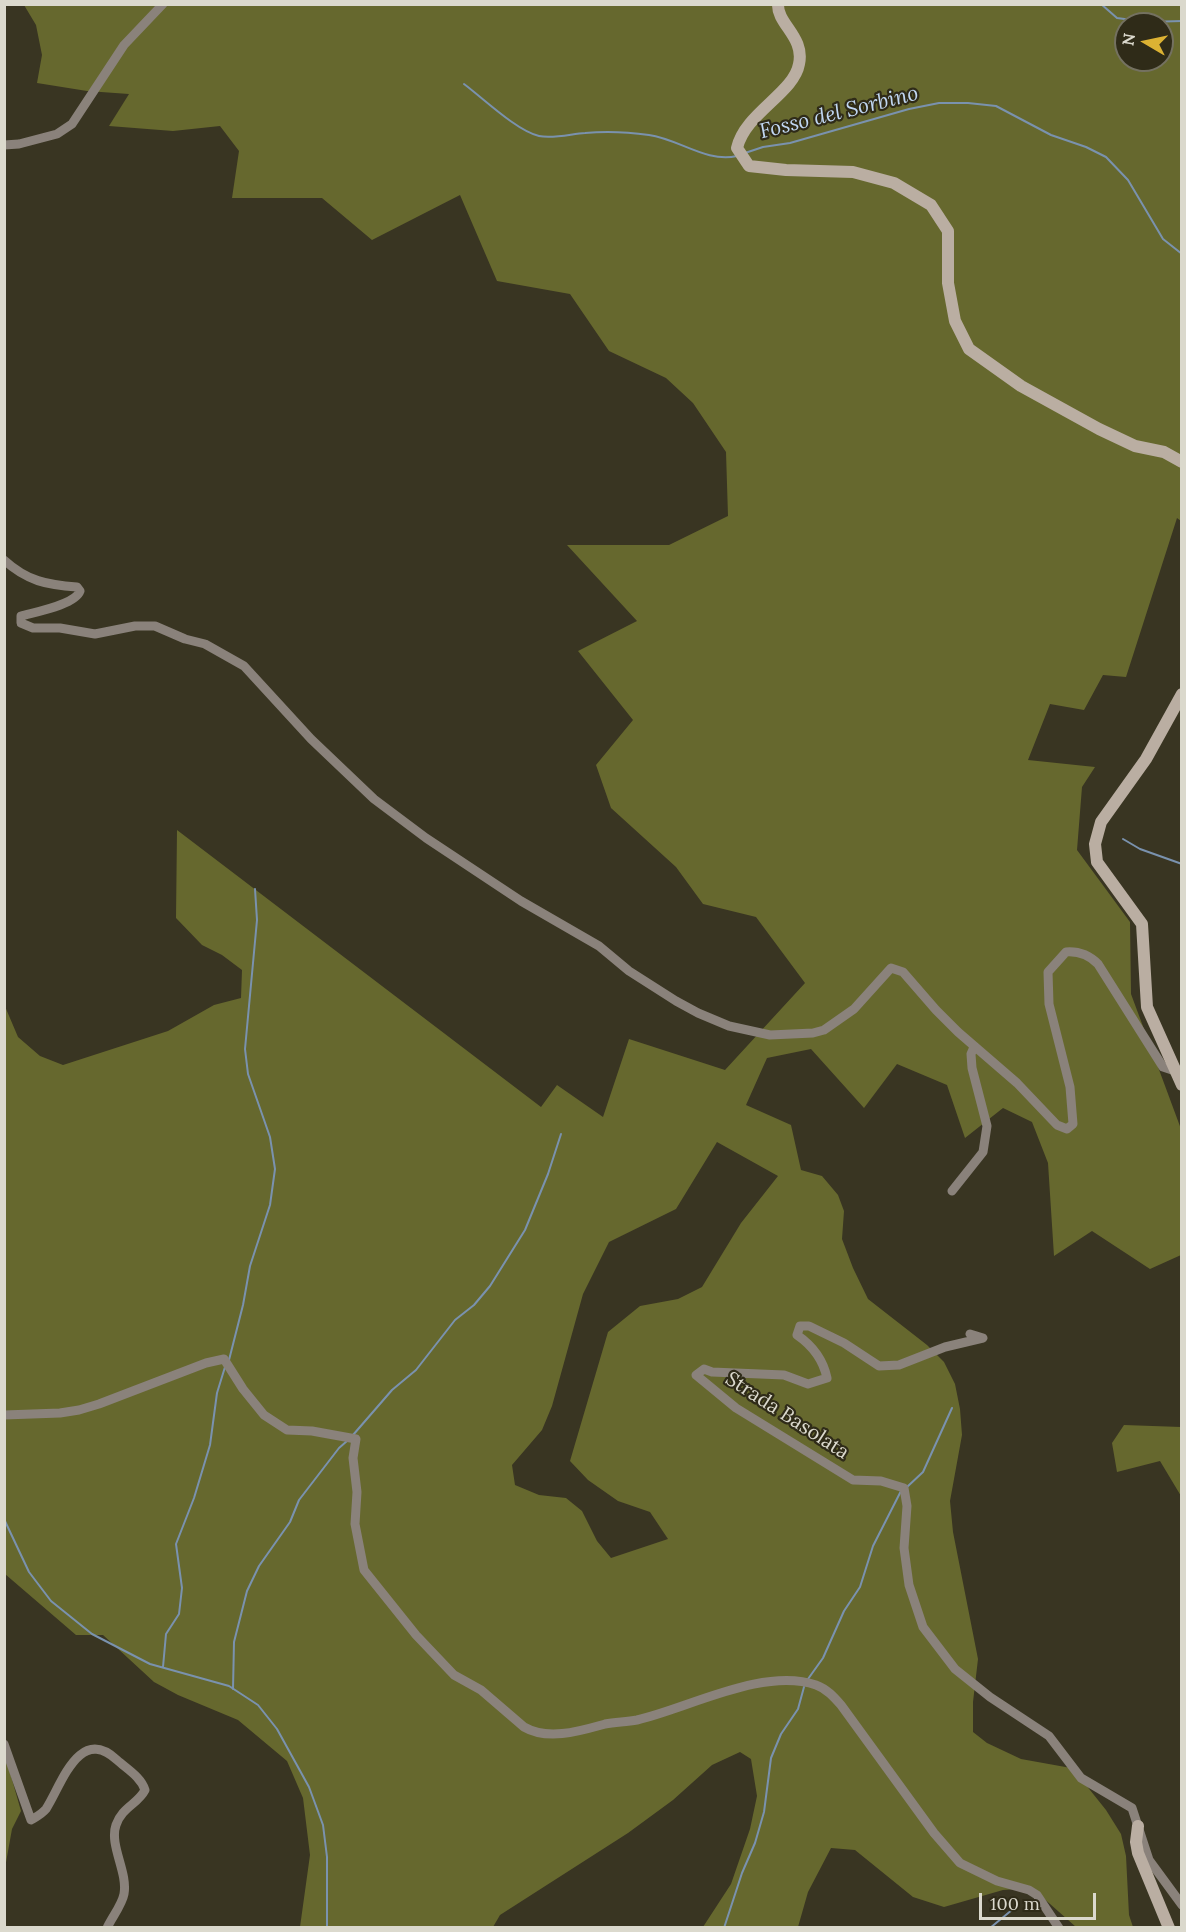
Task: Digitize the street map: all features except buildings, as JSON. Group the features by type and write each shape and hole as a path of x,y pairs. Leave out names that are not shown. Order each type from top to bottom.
{"main road":[{"path":"778,4 778,10 796,39 800,52 799,66 789,82 746,127 740,138 737,148 749,166 786,170 853,172 894,183 931,205 948,231 948,283 955,321 969,349 1021,386 1099,429 1135,446 1164,452 1182,462"},
{"path":"1182,694 1146,759 1101,822 1095,844 1097,862 1142,924 1147,1007 1182,1085"},
{"path":"1138,1826 1136,1842 1138,1853 1168,1928"}],"street":[{"path":"4,145 19,144 57,134 72,124 124,45 163,4"},
{"path":"4,560 28,578 54,585 76,587 80,591 76,598 21,616 21,623 27,627 60,628 95,634 135,626 155,626 185,639 205,644 244,666 311,739 374,799 426,838 521,900 599,946 629,971 698,1013 729,1026 770,1035 813,1033 824,1030 854,1009 891,968 897,968 974,1047 1017,1083 1057,1125 1067,1129 1071,1128 1073,1114 1070,1087 1049,1004 1048,972 1066,952 1076,952 1088,956 1098,964 1163,1067 1175,1071"},
{"path":"952,1191 982,1152 987,1126 972,1068 971,1054 974,1047"},
{"name":"Strada Basolata","path":"970,1334 983,1338 945,1347 899,1365 879,1366 844,1343 809,1326 801,1326 797,1335 817,1353 825,1367 827,1378 808,1384 784,1375 712,1372 704,1369 696,1375 736,1408 853,1480 881,1481 904,1488 907,1506 904,1548 909,1585 923,1627 955,1669 990,1697 1049,1736 1081,1778 1132,1808 1149,1860 1182,1905"},
{"path":"4,1415 79,1410 206,1363 224,1359 243,1389 264,1415 287,1430 312,1431 356,1439 353,1458 357,1492 355,1524 364,1570 416,1635 454,1676 481,1690 524,1727 532,1732 577,1732 614,1722 637,1720 765,1682 797,1682 816,1685 830,1693 841,1705 934,1833 960,1863 997,1881 1029,1890 1037,1895 1059,1928"},
{"path":"4,1744 31,1820 44,1811 77,1756 91,1749 101,1749 112,1755 142,1782 144,1790 141,1798 130,1804 122,1813 115,1828 117,1848 125,1879 124,1896 107,1928"}],"shaded area":[{"path":"24,5 1181,5 1181,521 1177,518 1126,677 1103,675 1084,710 1050,704 1028,760 1095,767 1082,787 1077,850 1130,922 1131,994 1181,1129 1181,1255 1150,1269 1092,1231 1054,1256 1048,1163 1032,1122 1003,1108 965,1138 947,1085 897,1064 864,1108 811,1049 767,1058 746,1105 791,1125 801,1170 822,1176 838,1195 844,1211 842,1239 868,1299 927,1345 944,1362 955,1384 962,1435 950,1501 953,1532 978,1659 973,1702 973,1732 987,1743 1021,1759 1071,1768 1086,1785 1121,1834 1126,1856 1129,1915 1133,1927 1076,1927 1032,1888 1003,1890 944,1907 913,1897 855,1850 831,1848 808,1892 798,1927 703,1927 731,1884 750,1829 757,1796 751,1759 740,1752 712,1765 673,1800 628,1833 500,1915 493,1927 300,1927 310,1855 303,1798 287,1761 238,1720 178,1695 154,1682 103,1635 76,1635 5,1574 4,1004 18,1037 40,1056 63,1065 168,1031 214,1005 241,998 242,970 222,955 202,945 176,918 177,830 541,1107 557,1085 603,1117 629,1039 725,1070 805,983 756,917 703,904 676,867 611,808 596,765 633,720 578,651 637,621 567,545 669,545 728,516 726,452 693,403 666,378 609,351 570,294 497,281 460,195 372,240 322,198 232,198 239,151 220,126 173,131 109,126 129,94 87,91 37,83 42,55 36,25","holes":["717,1142 778,1176 741,1223 702,1287 678,1299 640,1306 608,1332 570,1461 588,1480 618,1501 650,1512 668,1539 611,1558 597,1541 582,1511 566,1498 539,1495 515,1485 512,1465 542,1430 552,1406 583,1294 609,1242 676,1209"]},
{"path":"1124,1425 1181,1427 1181,1496 1160,1461 1117,1472 1112,1443"},
{"path":"5,1755 21,1811 12,1829 5,1868"}],"waterway":[{"path":"1101,4 1117,18 1147,22 1182,21"},
{"name":"Fosso del Sorbino","path":"464,84 521,128 539,136 556,137 601,132 633,133 660,137 714,156 737,156"},
{"name":"Fosso del Sorbino","path":"745,153 939,103 996,106 1051,135 1086,147 1106,157 1128,180 1163,239 1182,254"},
{"path":"1123,839 1140,849 1182,864"},
{"path":"229,1360 250,1266 270,1205 275,1169 270,1137 248,1074 245,1049 257,920 255,889"},
{"path":"353,1435 392,1390 416,1370 455,1320 474,1305 490,1286 525,1230 548,1174 561,1134"},
{"path":"163,1667 166,1634 179,1614 182,1588 176,1544 194,1498 210,1445 217,1393 225,1367"},
{"path":"907,1487 923,1472 952,1408"},
{"path":"233,1689 234,1642 247,1591 259,1566 290,1522 299,1500 347,1441"},
{"path":"808,1679 823,1658 844,1611 860,1587 873,1546 902,1489"},
{"path":"4,1519 29,1572 51,1601 92,1634 150,1664 229,1686 258,1705 277,1729 309,1787 323,1825 327,1857 327,1928"},
{"path":"724,1928 764,1812 771,1758 781,1734 798,1709 804,1687"},
{"path":"990,1928 1018,1905"}]}
